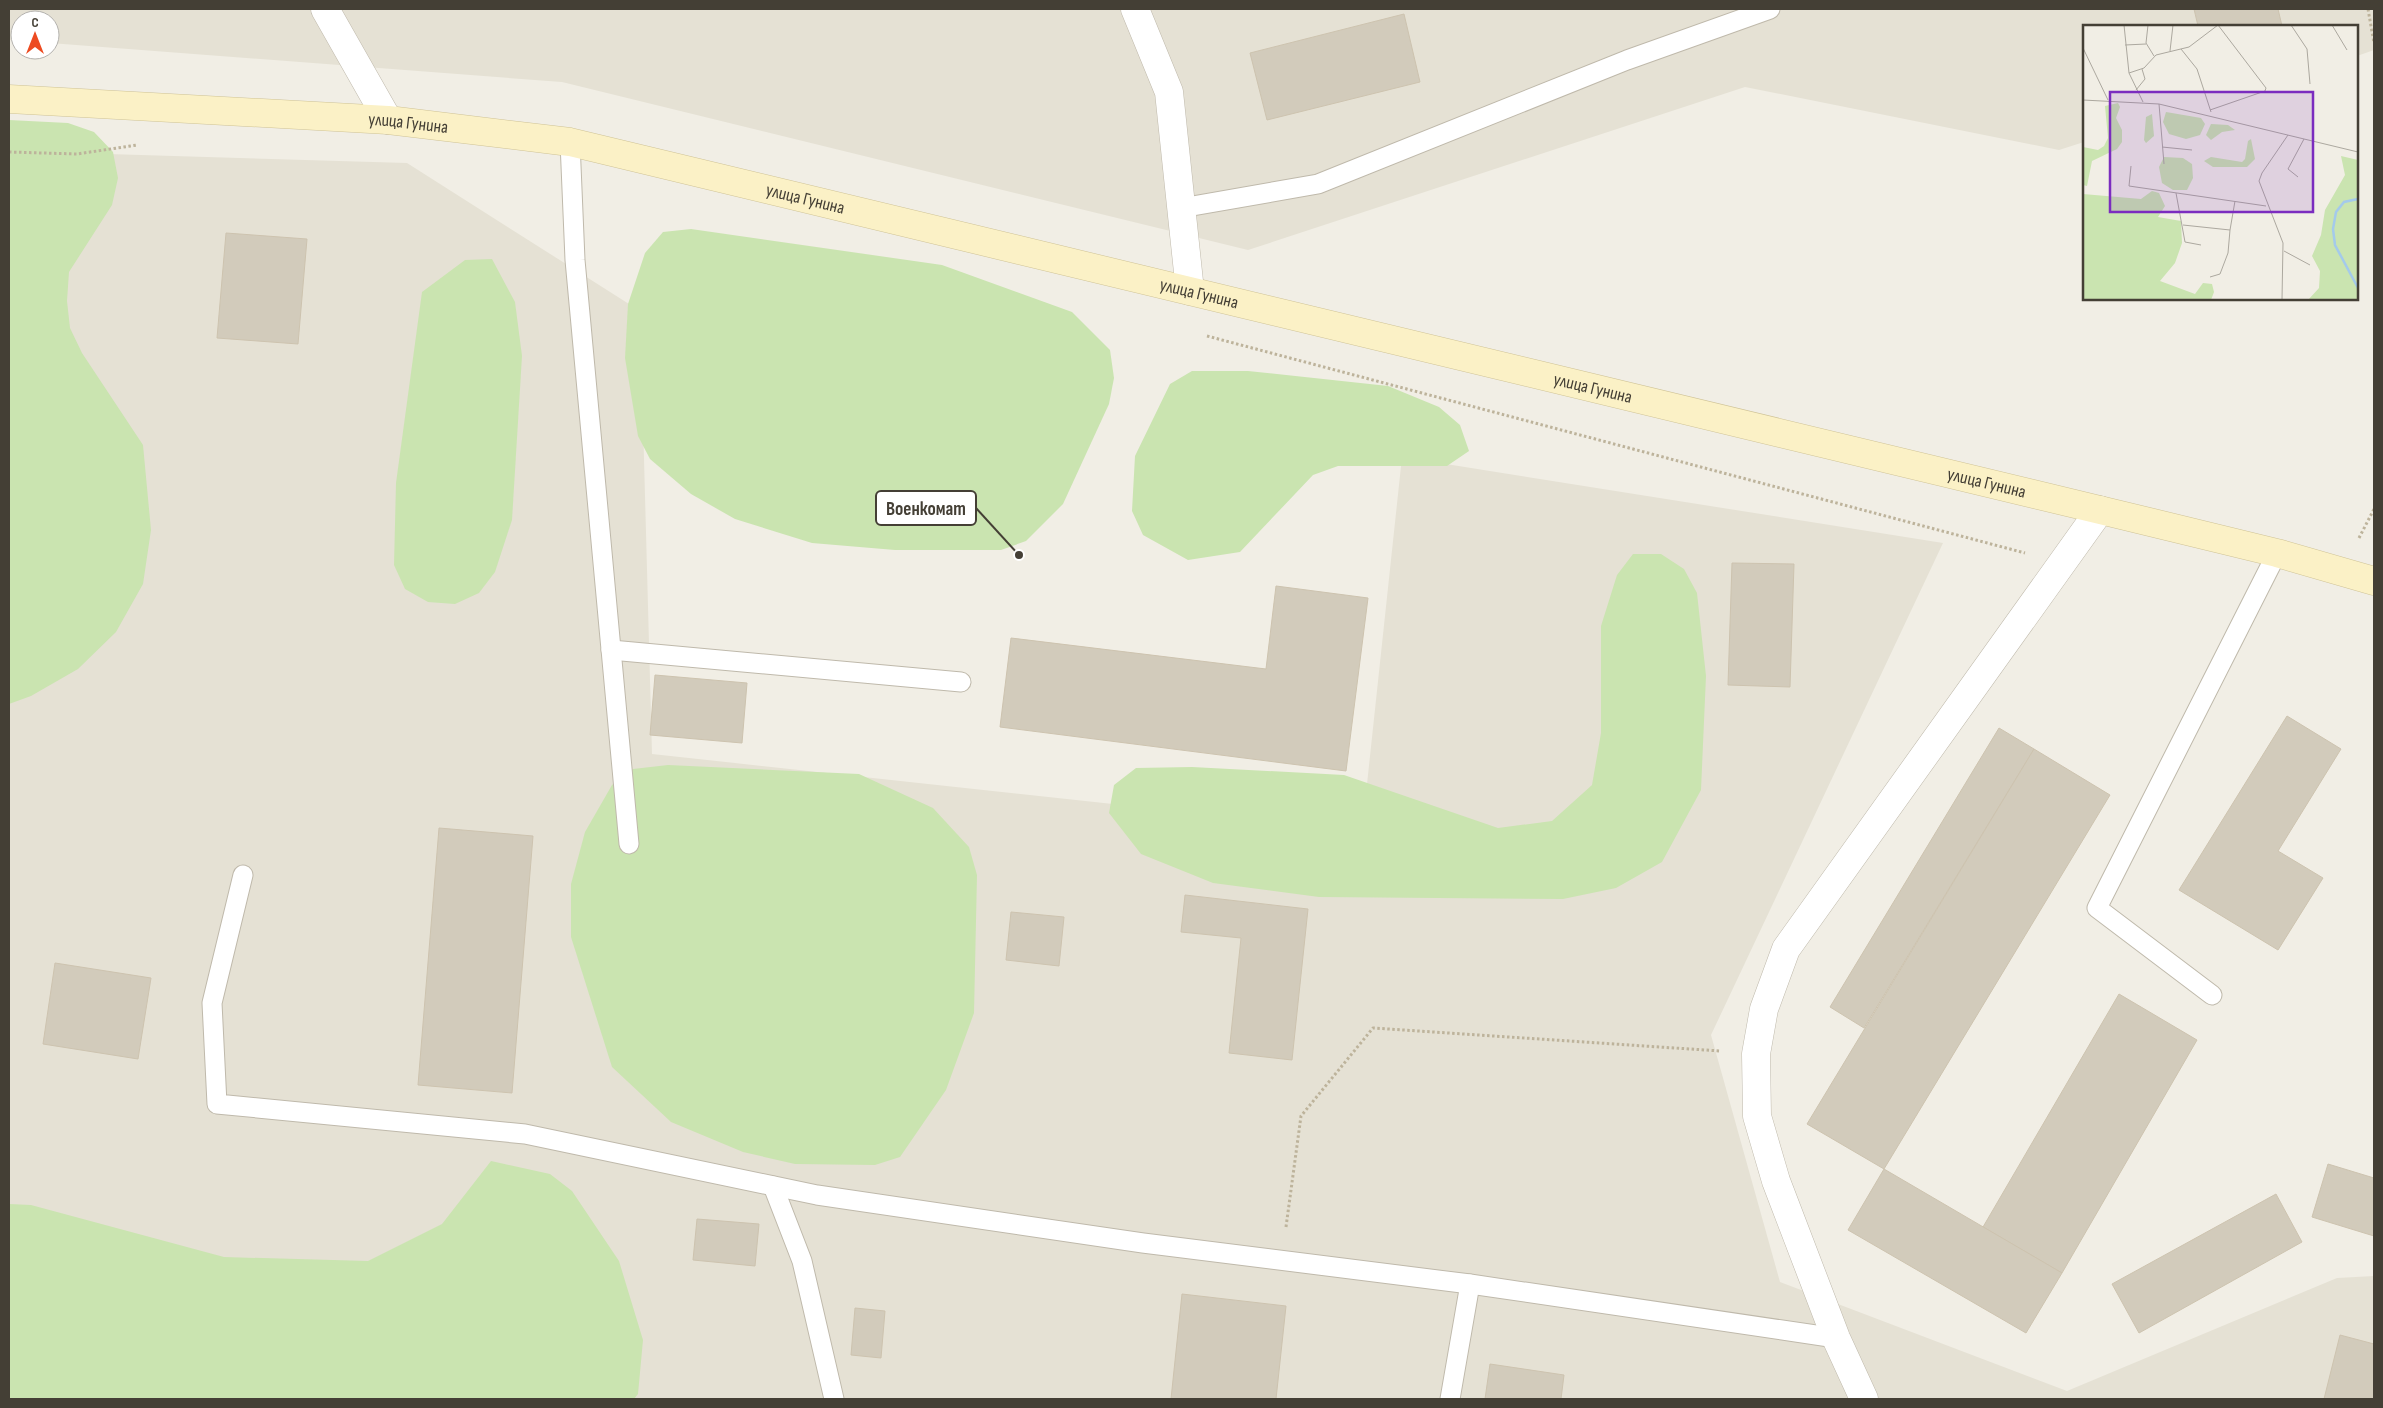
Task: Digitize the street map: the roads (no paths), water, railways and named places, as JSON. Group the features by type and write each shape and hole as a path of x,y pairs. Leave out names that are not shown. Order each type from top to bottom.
{"main road":[{"name":"улица Гунина","path":"9,99 388,120 570,142 2100,510 2277,553 2374,580"}],"street":[{"path":"325,9 388,120"},
{"path":"1135,9 1168,92 1190,291"},
{"path":"1864,1399 1836,1338 1776,1181 1757,1116 1756,1054 1764,1009 1786,949 2100,510"}],"lane":[{"path":"1181,208 1318,184 1627,60 1770,9"},
{"path":"570,142 575,260 629,844"},
{"path":"2212,995 2097,908 2277,553"},
{"path":"611,650 961,682"},
{"path":"242,875 212,1003 217,1104 525,1134 816,1195 1143,1243 1470,1284 1836,1338"},
{"path":"773,1186 802,1260 834,1399"},
{"path":"1450,1399 1470,1284"}],"place":[{"name":"Военкомат","path":"1019,555"}]}
